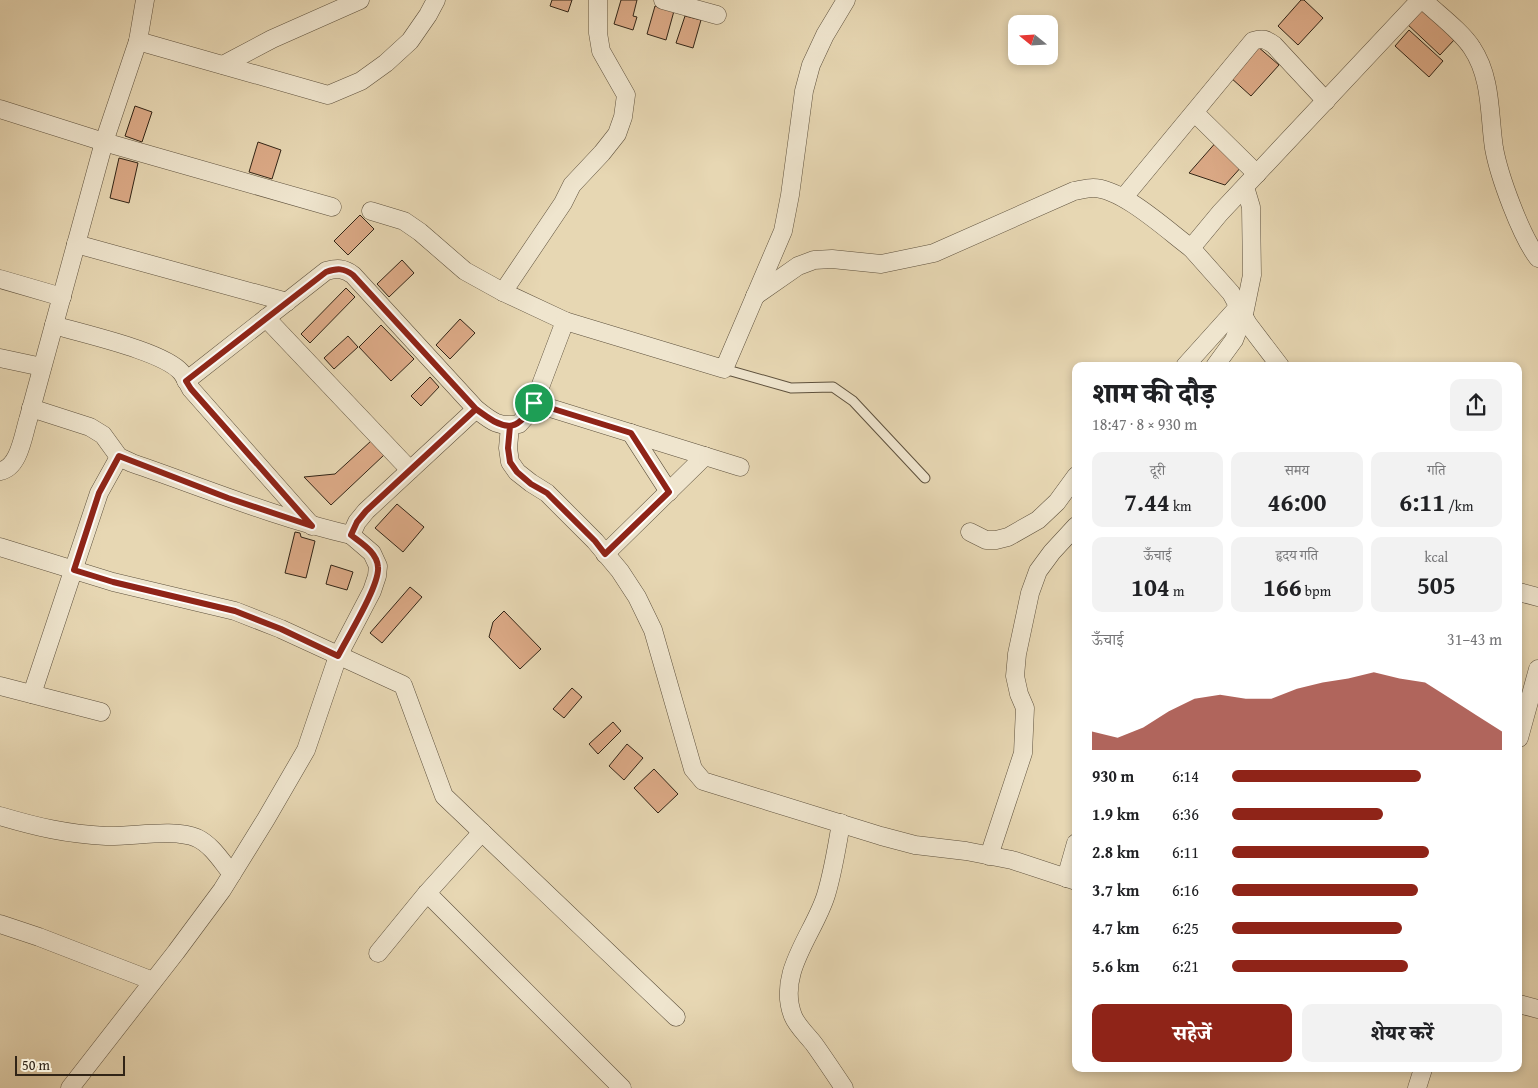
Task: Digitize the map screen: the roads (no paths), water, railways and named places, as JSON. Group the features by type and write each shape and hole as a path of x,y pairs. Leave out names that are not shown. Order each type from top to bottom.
{"street":[{"path":"0,471 10,467 15,458 31,408 104,142 138,41 146,0"},
{"path":"223,65 272,39 360,0"},
{"path":"138,41 328,95 361,81 386,63 410,41 436,0"},
{"path":"503,292 563,203 572,185 602,153 616,134 623,117 626,95 601,51 598,0"},
{"path":"663,0 717,15"},
{"path":"371,211 404,221 420,232 465,271 503,292 565,321 724,369 783,231 790,195 804,91 811,65 825,35 846,0"},
{"path":"1192,248 1245,187 1415,2 1473,49 1487,86 1494,149 1502,177 1520,225 1538,258"},
{"path":"1124,198 1254,41 1260,39 1267,40 1274,45 1326,100"},
{"path":"0,108 104,142 332,207"},
{"path":"1195,113 1257,174"},
{"path":"1218,362 1234,340 1252,275 1251,206 1245,187"},
{"path":"755,296 798,266 814,260 832,259 881,264 934,253 1074,191 1094,188 1111,192 1124,198 1192,248 1231,293 1253,330 1277,362"},
{"path":"76,244 287,302"},
{"path":"186,381 326,272 346,269 476,409 502,426 510,426 519,424 534,403 565,321"},
{"path":"0,279 62,297"},
{"path":"1190,362 1241,310"},
{"path":"266,318 410,470"},
{"path":"54,326 151,354 169,362 180,372 191,389 312,526"},
{"path":"0,358 42,367"},
{"path":"534,403 740,467"},
{"path":"31,408 90,427 103,434 119,456 228,498 312,526 351,535 372,552 378,566 372,591 338,656 306,750 216,898 70,1088"},
{"path":"351,535 357,522 366,511 476,409"},
{"path":"510,426 508,448 510,462 517,472 531,484 547,493 595,541 637,597 653,630 693,769 703,781 916,845 1012,860 1071,880"},
{"path":"631,433 669,492"},
{"path":"32,694 99,493 119,456"},
{"path":"605,554 705,456"},
{"path":"970,532 986,540 1008,537 1038,520 1057,502 1072,481"},
{"path":"989,856 1023,752 1025,708 1016,676 1017,654 1030,593 1038,571 1072,530"},
{"path":"0,547 113,582 235,611 281,629 403,685 444,796 676,1018"},
{"path":"1522,593 1538,597"},
{"path":"1522,715 1538,669"},
{"path":"0,686 101,712"},
{"path":"0,816 66,833 108,836 184,834 198,838 209,846 232,874"},
{"path":"841,824 826,895 790,977 788,1000 794,1018 828,1063 844,1088"},
{"path":"378,952 482,832"},
{"path":"427,894 622,1088"},
{"path":"0,924 153,982"},
{"path":"1522,1005 1538,1009"},
{"path":"1417,1088 1422,1072"}],"lane":[{"path":"724,369 791,388 833,387 853,401 926,478"}]}
